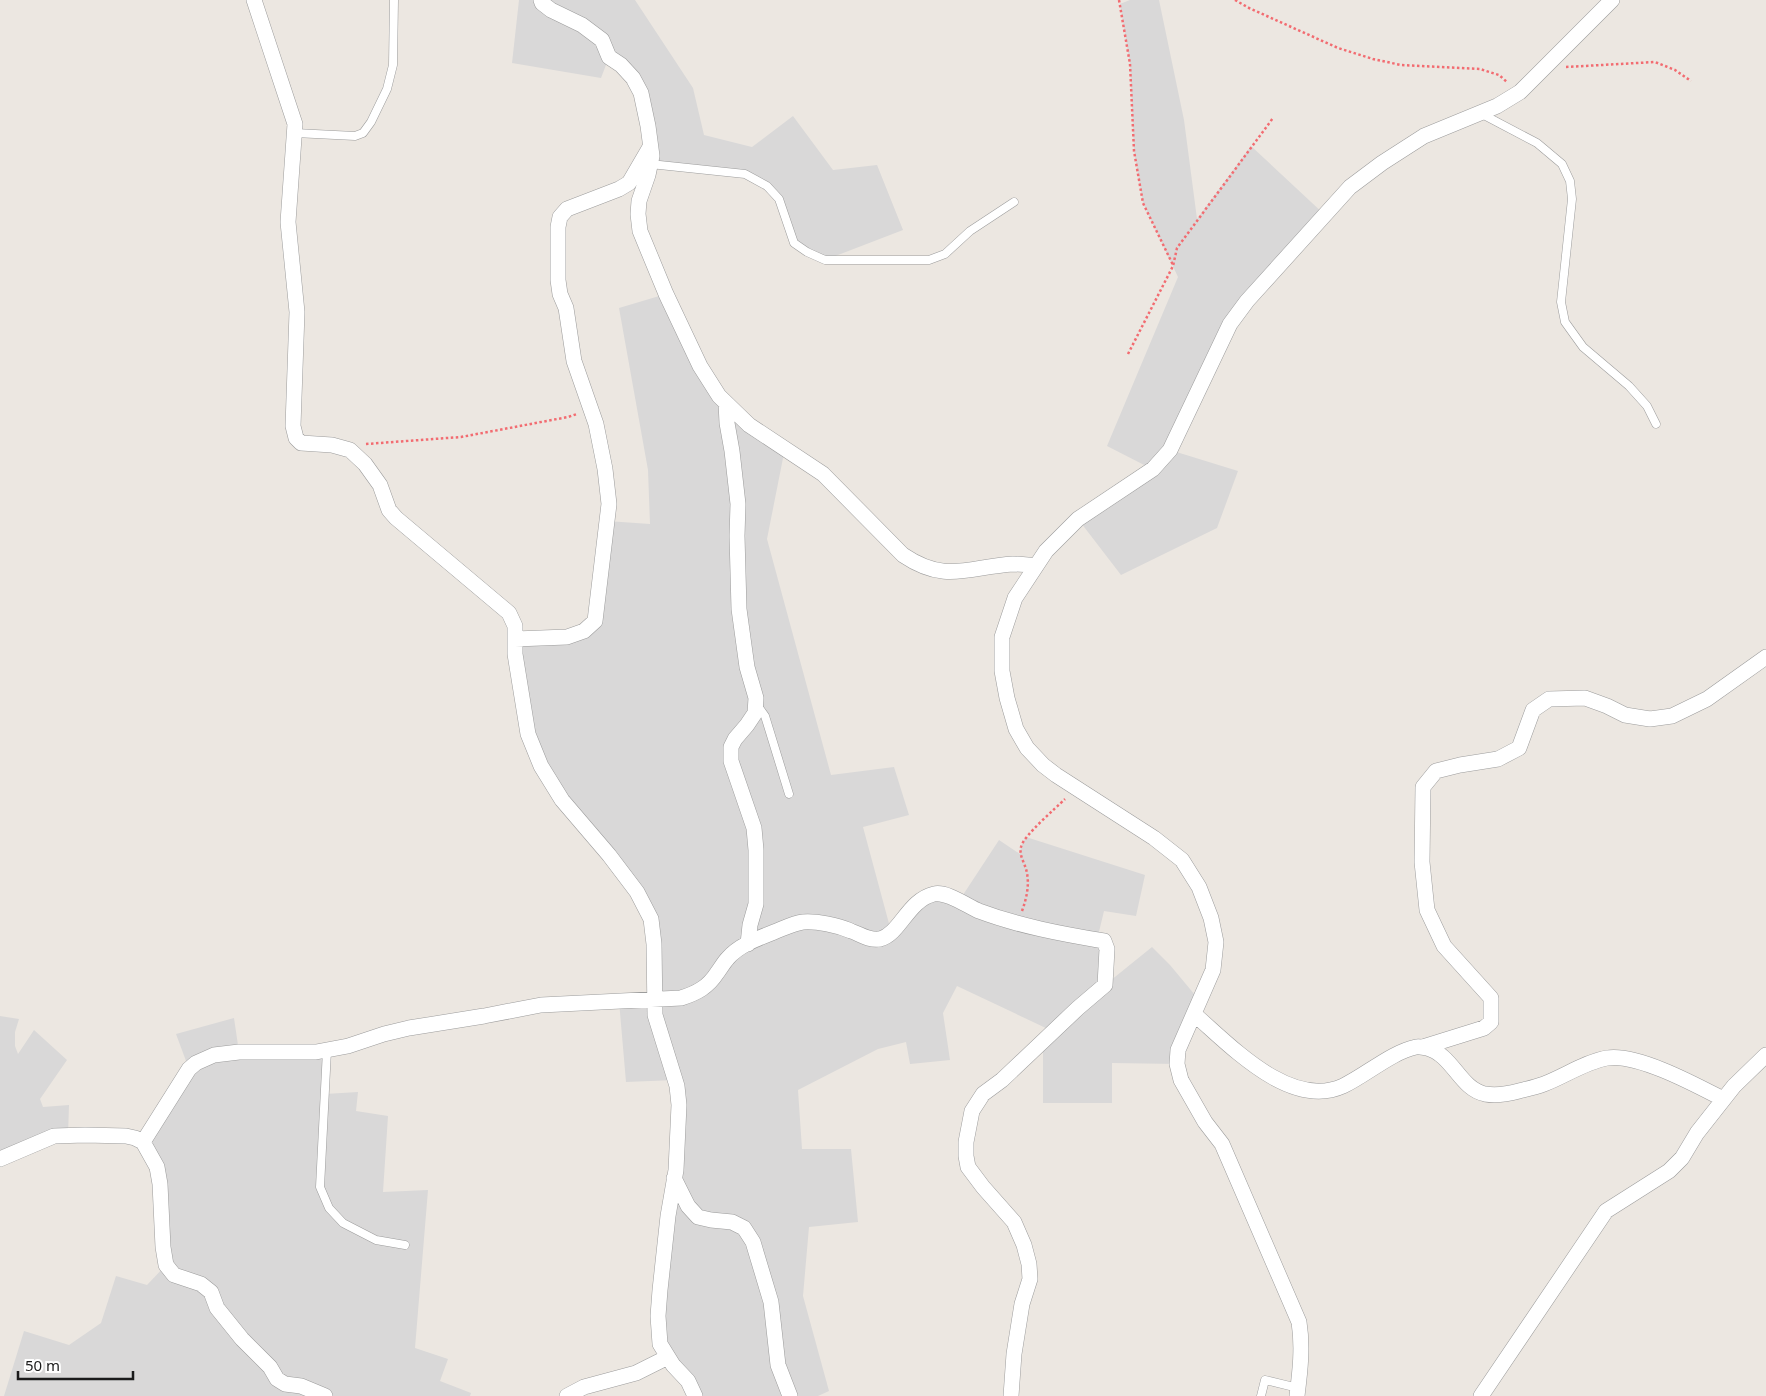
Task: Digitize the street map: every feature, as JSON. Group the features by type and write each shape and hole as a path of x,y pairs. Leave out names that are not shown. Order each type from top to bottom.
{"street":[{"path":"254,0 294,124 288,222 298,312 293,404 293,426 296,438 301,443 332,445 350,450 365,464 380,485 389,510 396,518 509,613 514,626 514,654 528,734 541,766 562,800 609,855 637,892 651,919 654,944 656,1015 677,1086 679,1105 674,1178 668,1216 658,1316 660,1344 673,1365 688,1381 695,1396"},
{"path":"541,0 551,10 582,25 602,40 609,57 621,65 633,78 641,93 652,156 640,201 638,214 640,231 666,294 700,366 718,396 749,425 823,474 903,555 918,565 940,571 960,572 1014,564 1036,566"},
{"path":"1297,1392 1300,1352 1299,1322 1222,1144 1205,1122 1181,1080 1177,1064 1178,1050 1213,970 1216,942 1211,918 1199,887 1182,860 1154,838 1043,764 1027,748 1016,729 1005,689 1002,671 1002,637 1015,598 1046,551 1078,519 1153,469 1170,450 1230,324 1246,301 1350,187 1382,163 1424,136 1480,113 1520,92 1612,0"},
{"path":"514,639 567,637 584,631 595,621 609,504 605,468 591,408 574,361 566,308 559,287 558,227 560,217 567,210 619,189 628,183 650,146"},
{"path":"726,403 738,504 739,608 747,667 756,698 755,713 734,739 731,747 731,761 754,828 756,850 756,904 750,925 748,944"},
{"path":"1423,1047 1484,1028 1492,1022 1491,998 1444,946 1427,910 1422,862 1423,787 1436,771 1460,764 1498,760 1519,748 1533,710 1549,699 1585,698 1625,715 1650,719 1672,716 1707,699 1766,657"},
{"path":"143,1142 189,1069 196,1063 214,1055 239,1052 316,1052 348,1046 408,1028 484,1016 541,1004 681,998 698,993 711,982 728,957 748,944 775,932 802,922 824,924 850,930 867,938 880,939 891,932 912,908 926,896 937,893 996,918 1066,935 1104,941 1107,948 1105,985 1009,1074 983,1094 972,1111 966,1142 968,1168 1014,1222 1024,1245 1029,1264 1030,1279 1022,1304 1010,1396"},
{"path":"1194,1014 1251,1063 1273,1079 1306,1090 1325,1090 1342,1086 1401,1053 1418,1046 1437,1051 1472,1089 1485,1094 1504,1095 1544,1084 1591,1063 1608,1058 1631,1058 1686,1080 1723,1100"},
{"path":"1481,1396 1606,1211 1669,1171 1682,1158 1697,1133 1734,1086 1766,1055"},
{"path":"0,1159 54,1136 126,1136 143,1142 157,1168 160,1184 163,1247 166,1265 174,1275 201,1284 211,1292 217,1308 242,1339 270,1367 277,1379 285,1384 301,1386 325,1396"},
{"path":"674,1178 688,1206 698,1217 732,1222 744,1228 753,1242 771,1302 778,1366 790,1396"},
{"path":"567,1396 584,1387 636,1373 668,1356"}],"lane":[{"path":"294,133 355,136 363,133 371,122 387,89 392,65 394,0"},
{"path":"1480,113 1537,143 1562,164 1570,181 1572,199 1561,302 1565,322 1583,347 1630,386 1647,406 1656,424"},
{"path":"650,164 745,174 767,186 779,199 794,243 824,260 929,260 945,254 970,231 1014,202"},
{"path":"756,704 765,716 789,794"},
{"path":"327,1050 320,1187 330,1208 343,1223 376,1240 405,1245"},
{"path":"1261,1396 1265,1380 1297,1392"}],"path":[{"path":"1119,0 1130,64 1134,151 1143,203 1173,266"},
{"path":"1235,0 1338,48 1400,65 1480,69 1498,75 1520,92"},
{"path":"1545,68 1655,62 1675,70 1691,81"},
{"path":"1128,354 1173,266 1177,248 1273,118"},
{"path":"362,444 391,444 461,438 568,417 591,408"},
{"path":"1018,923 1026,902 1029,882 1021,854 1021,846 1026,837 1077,788"}],"shaded area":[{"path":"519,0 635,0 693,88 704,135 752,147 793,116 833,170 877,165 903,230 825,260 794,243 779,199 745,174 650,164 641,93 609,57 601,78 512,63"},
{"path":"1130,0 1159,0 1184,120 1197,219 1251,146 1325,215 1247,301 1170,450 1238,471 1217,528 1121,575 1078,519 1152,469 1107,446 1178,277 1143,203 1134,151 1130,64 1120,4"},
{"path":"666,294 719,396 785,448 767,539 831,775 894,767 909,815 863,827 891,931 926,896 959,901 999,840 1020,854 1021,846 1026,837 1145,875 1136,916 1104,911 1097,940 1104,941 1105,985 1152,947 1200,1001 1177,1064 1112,1063 1112,1103 1043,1103 1043,1042 1050,1030 957,986 943,1013 950,1060 910,1064 906,1042 878,1049 798,1090 802,1149 851,1149 858,1222 809,1227 803,1296 829,1391 818,1396 695,1396 660,1344 675,1080 626,1082 619,1001 655,999 651,919 541,766 515,639 567,637 595,621 607,521 650,524 648,470 619,308"},
{"path":"0,1016 19,1019 15,1032 15,1046 18,1054 34,1030 67,1060 40,1099 43,1107 69,1105 68,1136 0,1159"},
{"path":"234,1018 239,1052 327,1050 325,1094 358,1092 356,1111 388,1116 383,1192 428,1190 415,1348 448,1359 440,1381 471,1393 470,1396 4,1396 24,1331 69,1345 101,1323 116,1276 147,1285 166,1265 160,1184 143,1142 189,1069 176,1034"}]}
